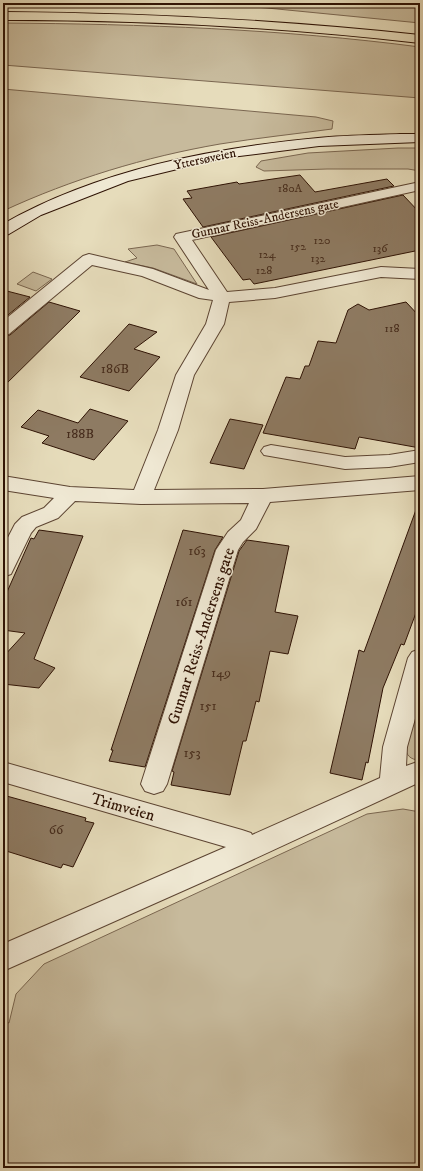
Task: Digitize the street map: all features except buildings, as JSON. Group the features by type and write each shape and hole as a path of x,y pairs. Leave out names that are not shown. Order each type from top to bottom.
{"highway":[{"path":"3,16 200,20 331,30 420,39"}],"street":[{"name":"Yttersøveien","path":"3,231 36,212 123,178 223,154 319,142 420,138"},
{"name":"Gunnar Reiss-Andersens gate","path":"222,297 182,237 420,186"},
{"path":"3,330 89,260 147,272 205,294 222,297 275,293 382,272 420,274"},
{"path":"141,497 168,430 185,375 215,324 222,297"},
{"path":"271,451 344,463 389,461 420,456"},
{"path":"3,482 70,494 141,497 263,496 420,483"},
{"path":"3,569 22,529 29,522 51,513 70,494"},
{"name":"Gunnar Reiss-Andersens gate","path":"154,784 227,550 235,537 249,524 263,496"},
{"path":"392,784 395,747 420,658"},
{"path":"3,958 232,857 420,771"},
{"name":"Trimveien","path":"3,772 242,842"}],"shaded area":[{"path":"197,3 420,3 420,23 267,8"},
{"path":"3,23 160,26 316,36 420,47 420,98 3,65"},
{"path":"3,89 316,117 333,121 332,129 220,144 137,162 82,179 29,199 3,211"},
{"path":"420,148 420,171 408,169 327,169 264,171 256,167 261,161 308,153"},
{"path":"157,245 174,249 197,284 153,268 125,262 137,258 128,249"},
{"path":"33,272 52,279 36,291 17,284"},
{"path":"420,704 420,760 411,758 406,752 405,746"},
{"path":"403,809 420,812 420,1168 3,1168 3,1021 9,1023 16,994 44,964 367,814"}]}
